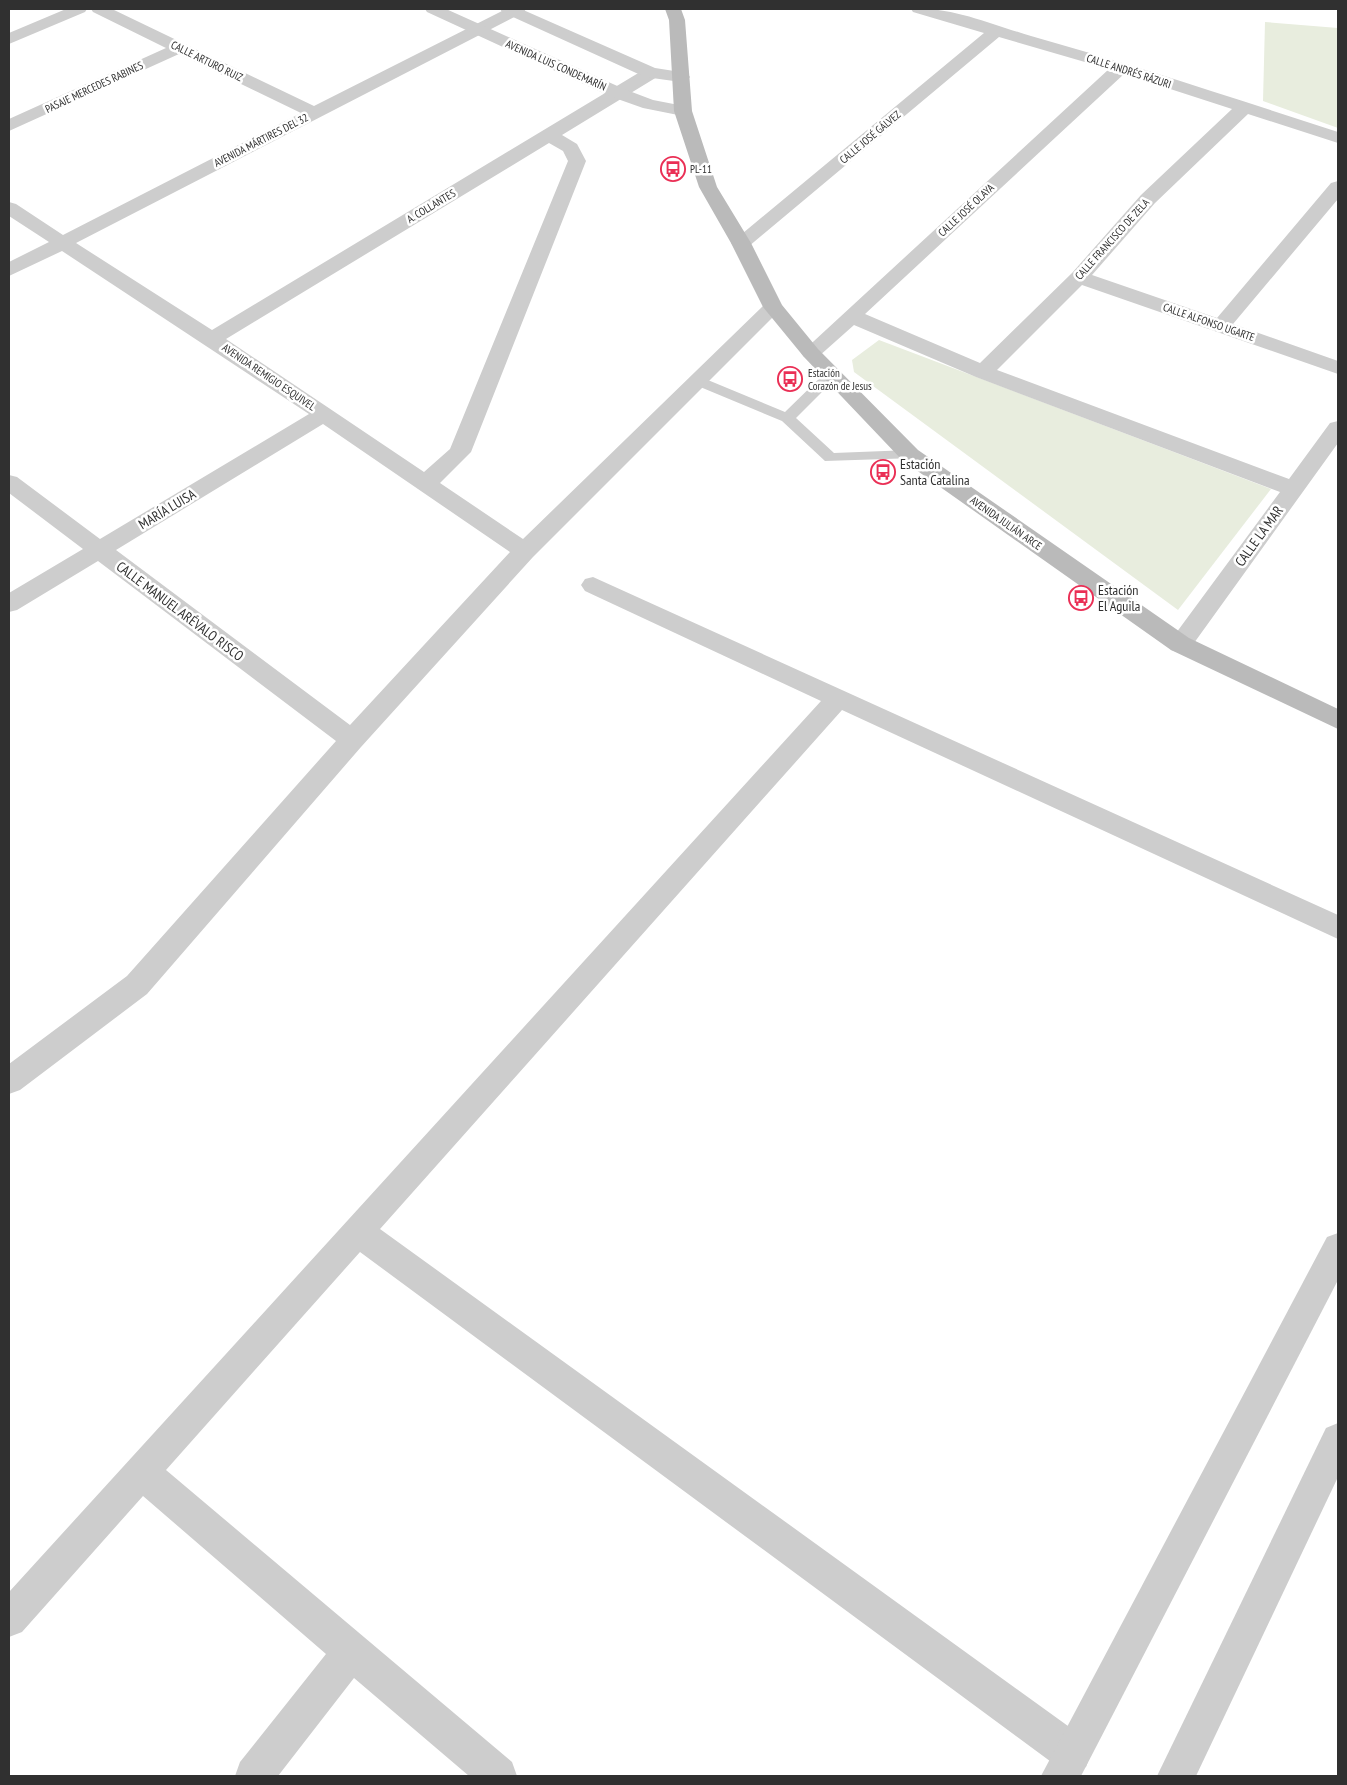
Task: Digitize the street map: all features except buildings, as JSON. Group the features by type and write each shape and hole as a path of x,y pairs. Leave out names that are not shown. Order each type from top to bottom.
{"main road":[{"name":"AVENIDA JULIÁN ARCE","path":"678,12 683,111 708,186 741,243 773,307 811,353 910,455 1180,644 1338,720"}],"street":[{"path":"9,39 79,9"},
{"name":"CALLE ARTURO RUIZ","path":"99,9 314,113"},
{"name":"AVENIDA LUIS CONDEMARÍN","path":"433,9 618,93 650,104 683,111"},
{"name":"CALLE ANDRÉS RÁZURI","path":"918,9 949,13 1338,138"},
{"path":"514,10 651,73 681,77"},
{"name":"AVENIDA MÁRTIRES DEL 32","path":"9,270 514,10"},
{"name":"CALLE JOSÉ GÁLVEZ","path":"741,243 998,30"},
{"name":"PASAJE MERCEDES RABINES","path":"9,126 179,48"},
{"name":"CALLE JOSÉ OLAYA","path":"811,353 1121,67"},
{"name":"A. COLLANTES","path":"212,339 651,73"},
{"name":"CALLE FRANCISCO DE ZELA","path":"983,372 1079,277 1148,199 1244,108"},
{"path":"426,483 460,452 577,161 571,148 549,135"},
{"path":"1221,326 1338,187"},
{"name":"AVENIDA REMIGIO ESQUIVEL","path":"9,208 64,242 325,414 525,551"},
{"name":"CALLE ALFONSO UGARTE","path":"1079,277 1338,368"},
{"path":"9,1081 137,985 352,740 525,551 773,307"},
{"path":"851,316 983,372 1294,489"},
{"name":"MARÍA LUISA","path":"9,604 325,414"},
{"name":"CALLE LA MAR","path":"1180,644 1338,428"},
{"name":"CALLE MANUEL ARÉVALO RISCO","path":"9,482 352,740"},
{"path":"593,585 1338,928"},
{"path":"9,1619 838,698"},
{"path":"358,1232 1066,1765 1338,1248"},
{"path":"1176,1776 1338,1440"},
{"path":"141,1472 498,1776"},
{"path":"254,1776 351,1652"}],"lane":[{"path":"787,418 832,374"},
{"path":"698,381 787,418 830,458 910,455"}],"shaded area":[{"path":"1265,22 1338,28 1338,128 1263,101"},
{"path":"879,340 1271,489 1178,610 854,372 852,360"}],"place":[{"name":"PL-11","path":"673,169"},
{"name":"Estación Corazón de Jesus","path":"790,379"},
{"name":"Estación Santa Catalina","path":"883,472"},
{"name":"Estación El Aguila","path":"1081,598"}]}
